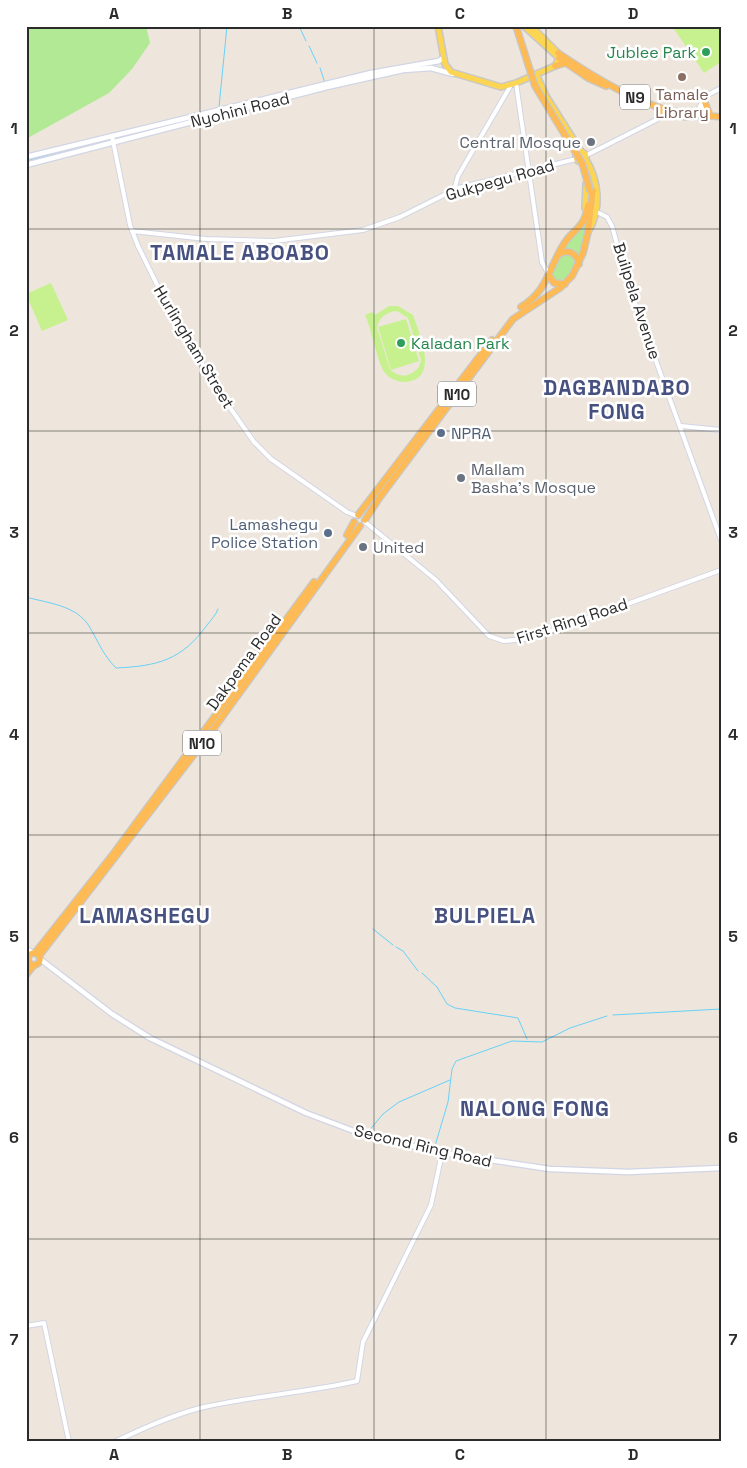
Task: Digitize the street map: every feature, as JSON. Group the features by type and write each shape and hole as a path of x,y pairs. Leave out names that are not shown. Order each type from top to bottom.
{"highway":[{"path":"516,26 536,86 582,163 591,190 586,215 581,226"},
{"path":"520,26 539,85 589,168 591,190 588,232"},
{"name":"N9","path":"559,55 565,63 588,78 664,111 721,118"},
{"name":"N9","path":"559,55 592,75 664,111"},
{"path":"554,66 565,63"},
{"path":"704,99 710,116"},
{"name":"N9","path":"698,116 721,118"},
{"name":"N10","path":"549,275 564,243 581,226"},
{"name":"N10","path":"565,284 578,264 588,232"},
{"path":"558,255 563,252 571,252 577,258 578,264"},
{"path":"549,275 554,283 565,284"},
{"name":"Dakpema Road","path":"32,959 213,721 508,319 541,290 549,275"},
{"name":"Dakpema Road","path":"359,521 380,496 512,319 565,284"},
{"name":"N10","path":"26,975 32,959"}],"main road":[{"path":"438,26 447,67 454,75 497,86 514,84 554,66 559,55 531,26"},
{"name":"N9","path":"524,26 559,55"},
{"name":"Nyohini Road","path":"26,157 371,73 438,61 444,57"},
{"name":"Nyohini Road","path":"26,164 404,70 431,68 454,75"},
{"path":"536,74 546,96 584,155 595,182 595,211 588,232"},
{"path":"528,77 577,159 583,173 587,196 581,226"},
{"path":"79,143 82,146 80,150"},
{"path":"577,159 584,155"},
{"path":"577,159 583,162 584,155"},
{"name":"Second Ring Road","path":"26,949 32,959 48,967 138,1031 286,1104 359,1133 442,1153 512,1165 588,1172 721,1168"}],"street":[{"path":"514,84 530,171 542,262 549,275"},
{"path":"454,190 458,176 514,84"},
{"path":"698,116 704,99 721,88"},
{"path":"584,155 648,122 664,111"},
{"name":"Hurlingham Street","path":"112,136 132,231 172,315 243,427 271,459 359,521"},
{"name":"Gukpegu Road","path":"132,231 213,239 286,241 363,230 380,225 454,190 577,159"},
{"name":"Builpela Avenue","path":"595,211 607,217 612,226 627,281 721,540"},
{"path":"681,426 721,430"},
{"name":"First Ring Road","path":"359,521 426,570 464,607 489,636 504,641 525,638 561,628 721,570"},
{"path":"114,1442 169,1418 200,1408 324,1389 358,1381 363,1342 431,1205 442,1153"},
{"path":"26,1326 44,1323 69,1442"}],"green space":[{"path":"26,26 146,26 150,43 132,69 109,93 26,139"},
{"name":"Jublee Park","path":"672,26 721,26 721,62 704,73"},
{"path":"588,216 579,257 572,250 562,249"},
{"path":"565,253 573,257 575,266 565,279 556,281 551,274 558,256"},
{"path":"51,283 68,320 42,331 26,294"},
{"path":"389,306 398,306 413,315 425,354 425,365 422,373 416,379 405,382 392,378 385,373 379,361 365,315 372,312 375,315","holes":["397,311 408,318 421,360 419,367 405,376 397,374 390,369 377,328 381,318 390,313"]},
{"path":"406,319 419,361 391,370 378,327"}],"waterway":[{"path":"219,107 227,26"},
{"path":"299,26 306,41"},
{"path":"309,46 317,63"},
{"path":"320,68 325,83"},
{"path":"26,161 78,147"},
{"path":"26,597 60,606 77,613 89,626 104,653 116,668 157,663 168,659 198,637 218,609"},
{"path":"373,929 393,945"},
{"path":"396,947 403,951 418,971"},
{"path":"422,973 437,987 447,1004 455,1008 518,1018 527,1039"},
{"path":"613,1015 721,1009"},
{"path":"435,1146 448,1102 452,1069 456,1061 512,1041 542,1042 570,1028 607,1016"},
{"path":"368,1132 383,1114 399,1102 450,1080"}],"place":[{"name":"Jublee Park","path":"706,52"},
{"name":"Tamale Library","path":"682,77"},
{"name":"Central Mosque","path":"591,142"},
{"name":"Kaladan Park","path":"401,343"},
{"name":"NPRA","path":"441,433"},
{"name":"Mallam Basha's Mosque","path":"461,478"},
{"name":"Lamashegu Police Station","path":"328,533"},
{"name":"United","path":"363,547"}],"district":[{"name":"TAMALE ABOABO","path":"240,252"},
{"name":"DAGBANDABO FONG","path":"617,399"},
{"name":"LAMASHEGU","path":"145,915"},
{"name":"BULPIELA","path":"485,915"},
{"name":"NALONG FONG","path":"535,1108"}]}
